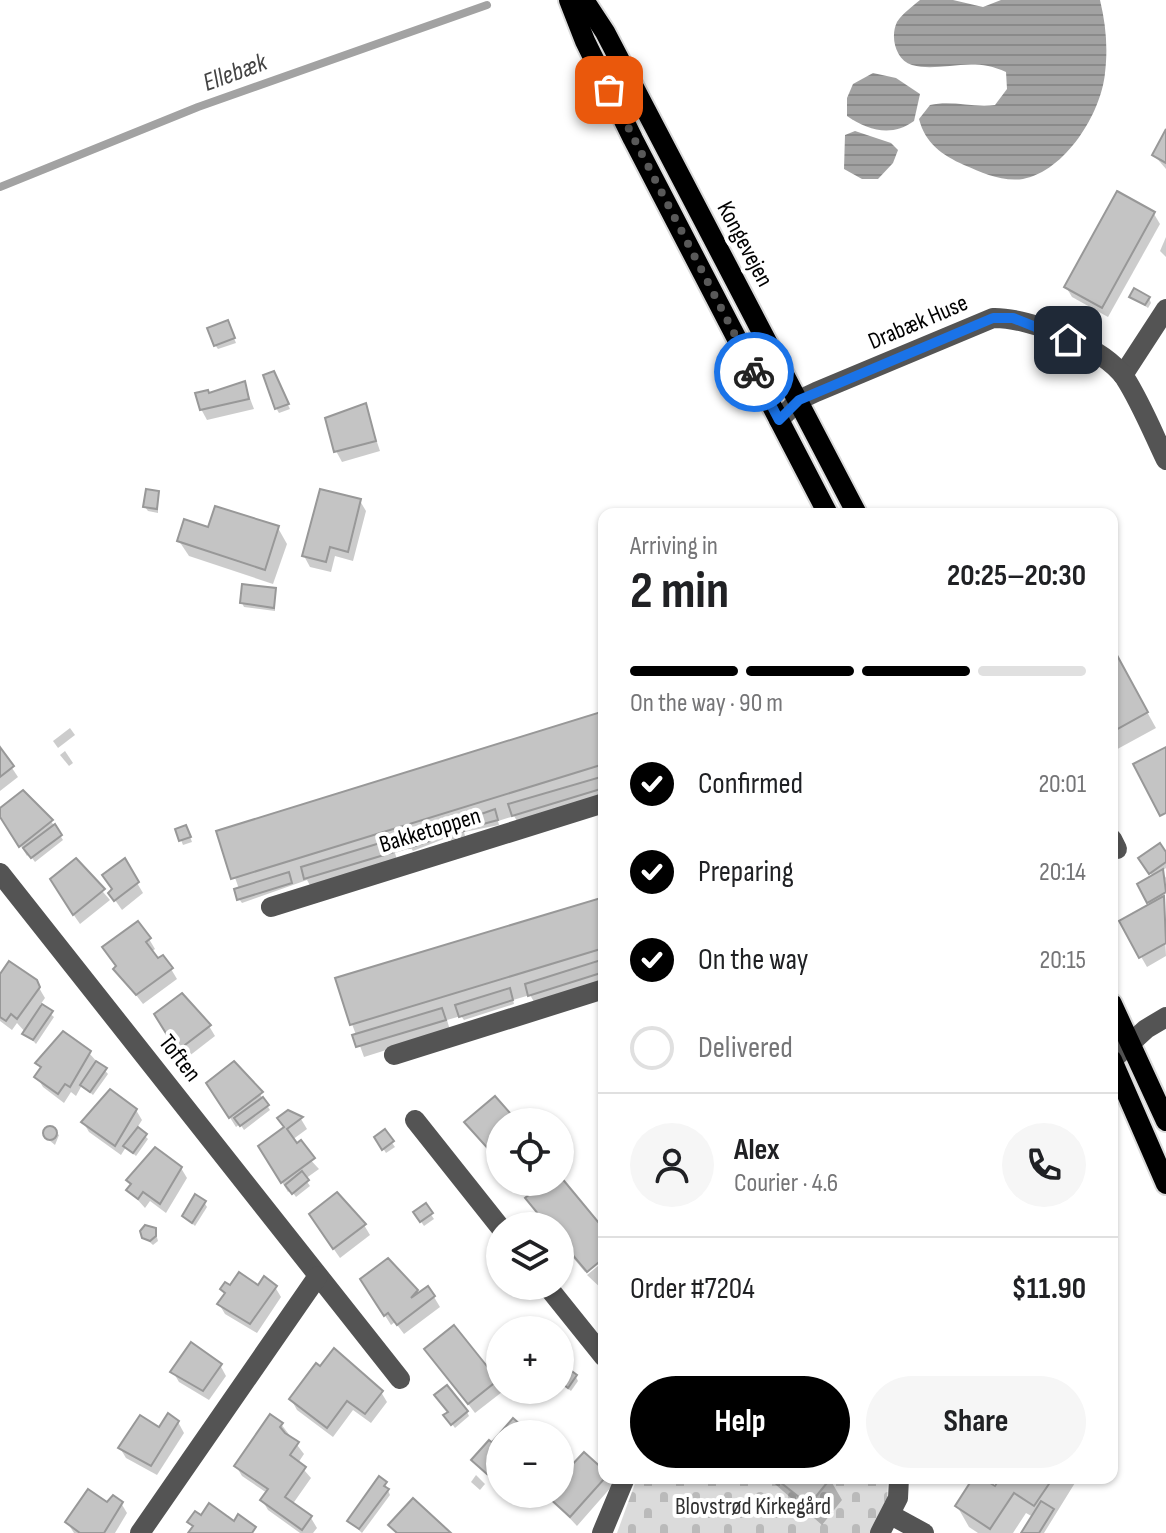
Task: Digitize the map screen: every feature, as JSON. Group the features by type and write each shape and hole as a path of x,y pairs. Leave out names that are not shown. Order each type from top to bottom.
{"main road":[{"name":"Kongevejen","path":"569,0 585,41 633,139 825,508"},
{"name":"Kongevejen","path":"584,0 605,32 854,508"},
{"path":"1118,1016 1166,1121"},
{"path":"1118,1074 1166,1184"}],"street":[{"path":"1123,375 1166,309"},
{"name":"Drabæk Huse","path":"779,420 799,400 993,318 1013,318 1045,328 1092,351 1123,375 1166,460"},
{"name":"Bakketoppen","path":"271,907 598,805"},
{"name":"Toften","path":"0,873 400,1379"},
{"path":"394,1055 598,991"},
{"path":"1118,1054 1166,1017"},
{"path":"415,1120 488,1212"},
{"path":"140,1533 318,1276"},
{"path":"558,1300 598,1350"},
{"path":"602,1533 622,1484"},
{"path":"880,1533 891,1515 898,1484"},
{"path":"891,1515 924,1533"}],"green space":[{"name":"Blovstrød Kirkegård","path":"635,1484 888,1484 887,1510 871,1533 617,1533"}],"shaded area":[{"path":"920,0 953,0 983,7 1001,0 1100,0 1106,46 1102,89 1078,138 1053,165 1023,179 1000,178 956,161 925,135 919,119 930,105 995,105 1007,89 1006,72 993,67 969,64 923,67 912,65 902,58 894,40 895,28 902,16"},
{"path":"873,73 896,78 920,94 914,121 897,129 880,130 847,116 847,98 853,84"},
{"path":"855,131 891,143 898,150 893,163 878,179 862,179 844,169 845,135"}],"building":[{"path":"1166,129 1166,163 1152,155"},
{"path":"1117,191 1155,212 1102,308 1064,287"},
{"path":"1134,288 1150,297 1145,305 1129,297"},
{"path":"228,320 235,338 214,346 207,328"},
{"path":"274,371 289,404 275,409 263,375"},
{"path":"245,381 249,399 200,410 195,393 208,390 209,393"},
{"path":"366,403 376,441 334,452 325,418"},
{"path":"146,489 159,491 157,509 143,507"},
{"path":"320,489 361,499 348,552 330,547 326,562 302,556"},
{"path":"215,506 279,526 265,570 177,541 184,519 208,527"},
{"path":"242,584 276,588 274,608 240,603"},
{"path":"1118,657 1148,712 1118,729"},
{"path":"598,713 598,766 231,879 216,831"},
{"path":"0,747 14,766 0,777"},
{"path":"1166,747 1166,813 1160,816 1133,764"},
{"path":"598,778 598,790 512,816 508,804"},
{"path":"23,790 53,820 19,847 0,817 0,808"},
{"path":"495,809 498,820 472,827 470,818"},
{"path":"460,819 464,831 443,837 439,826"},
{"path":"55,824 62,835 31,858 23,848"},
{"path":"186,825 191,837 179,841 175,829"},
{"path":"426,830 430,841 409,848 405,836"},
{"path":"390,840 394,852 304,879 301,867"},
{"path":"1160,843 1166,852 1166,862 1149,874 1138,858"},
{"path":"76,858 105,889 73,915 50,879"},
{"path":"125,858 139,882 114,901 108,893 112,889 102,875"},
{"path":"1163,869 1166,892 1147,903 1137,884"},
{"path":"289,872 292,883 237,900 234,889"},
{"path":"1164,896 1166,943 1139,958 1119,921"},
{"path":"598,899 598,950 350,1025 335,978"},
{"path":"138,921 151,938 146,942 158,958 163,955 173,968 136,995 113,969 116,966 102,947"},
{"path":"9,961 37,980 40,987 17,1019 11,1014 6,1021 0,1017 0,974"},
{"path":"598,961 598,974 528,996 525,984"},
{"path":"510,988 513,1000 459,1017 455,1005"},
{"path":"182,993 211,1025 177,1051 154,1014"},
{"path":"42,1004 53,1011 33,1040 22,1034"},
{"path":"442,1008 446,1020 356,1047 352,1035"},
{"path":"63,1031 91,1051 70,1087 65,1084 58,1094 34,1077 41,1067 35,1063"},
{"path":"96,1061 107,1068 90,1092 80,1085"},
{"path":"234,1061 263,1092 229,1118 206,1083"},
{"path":"110,1089 137,1109 115,1146 81,1122"},
{"path":"495,1096 506,1108 486,1108 486,1146 464,1122"},
{"path":"263,1097 269,1105 240,1126 234,1118"},
{"path":"288,1110 303,1117 287,1129 297,1143 301,1140 315,1158 281,1183 258,1146 284,1127 277,1118"},
{"path":"50,1126 57,1133 50,1140 43,1133"},
{"path":"138,1127 147,1134 133,1153 123,1146"},
{"path":"385,1129 394,1141 382,1150 374,1137"},
{"path":"155,1147 182,1167 160,1204 143,1192 138,1199 126,1190 131,1184 126,1180"},
{"path":"302,1171 309,1180 292,1194 285,1185"},
{"path":"337,1192 366,1224 333,1249 309,1214"},
{"path":"574,1193 598,1222 598,1263 587,1272 574,1257 574,1212 536,1212 525,1198 574,1196"},
{"path":"195,1194 206,1201 192,1223 182,1216"},
{"path":"426,1203 433,1213 420,1222 413,1212"},
{"path":"145,1225 156,1228 156,1236 150,1241 142,1238 140,1231"},
{"path":"388,1258 418,1290 411,1298 428,1286 435,1296 397,1325 388,1313 384,1316 360,1279"},
{"path":"239,1272 258,1285 264,1276 277,1286 250,1324 217,1304 225,1293 220,1289 225,1282 230,1285"},
{"path":"454,1325 486,1365 486,1390 468,1404 424,1349"},
{"path":"191,1342 222,1364 203,1391 170,1372"},
{"path":"334,1348 383,1391 365,1414 347,1401 327,1428 289,1399 316,1363 320,1366"},
{"path":"447,1385 468,1411 451,1425 443,1415 448,1412 434,1395"},
{"path":"168,1413 179,1421 151,1466 118,1448 140,1415 159,1427"},
{"path":"270,1414 283,1423 280,1427 285,1433 299,1442 290,1455 306,1467 285,1497 312,1516 302,1530 260,1500 268,1489 234,1466"},
{"path":"486,1443 486,1473 471,1460"},
{"path":"584,1452 598,1465 600,1484 570,1517 560,1508 574,1508 574,1463"},
{"path":"379,1476 387,1482 384,1486 389,1489 359,1529 347,1521"},
{"path":"783,1484 826,1484 809,1505"},
{"path":"969,1484 1049,1484 1034,1506 1014,1493 990,1529 955,1506"},
{"path":"88,1489 107,1502 113,1495 123,1502 104,1533 80,1533 65,1522"},
{"path":"413,1498 451,1533 397,1533 388,1525"},
{"path":"1041,1501 1054,1509 1039,1533 1021,1533"},
{"path":"209,1503 234,1521 238,1514 256,1527 252,1533 188,1533 193,1526 187,1522 195,1511 201,1515"}],"waterway":[{"name":"Ellebæk","path":"0,187 198,107 487,5"}],"way so far":[{"path":"609,90 754,372"}],"route":[{"path":"754,372 779,420 799,400 993,318 1013,318 1045,328 1068,340"}]}
